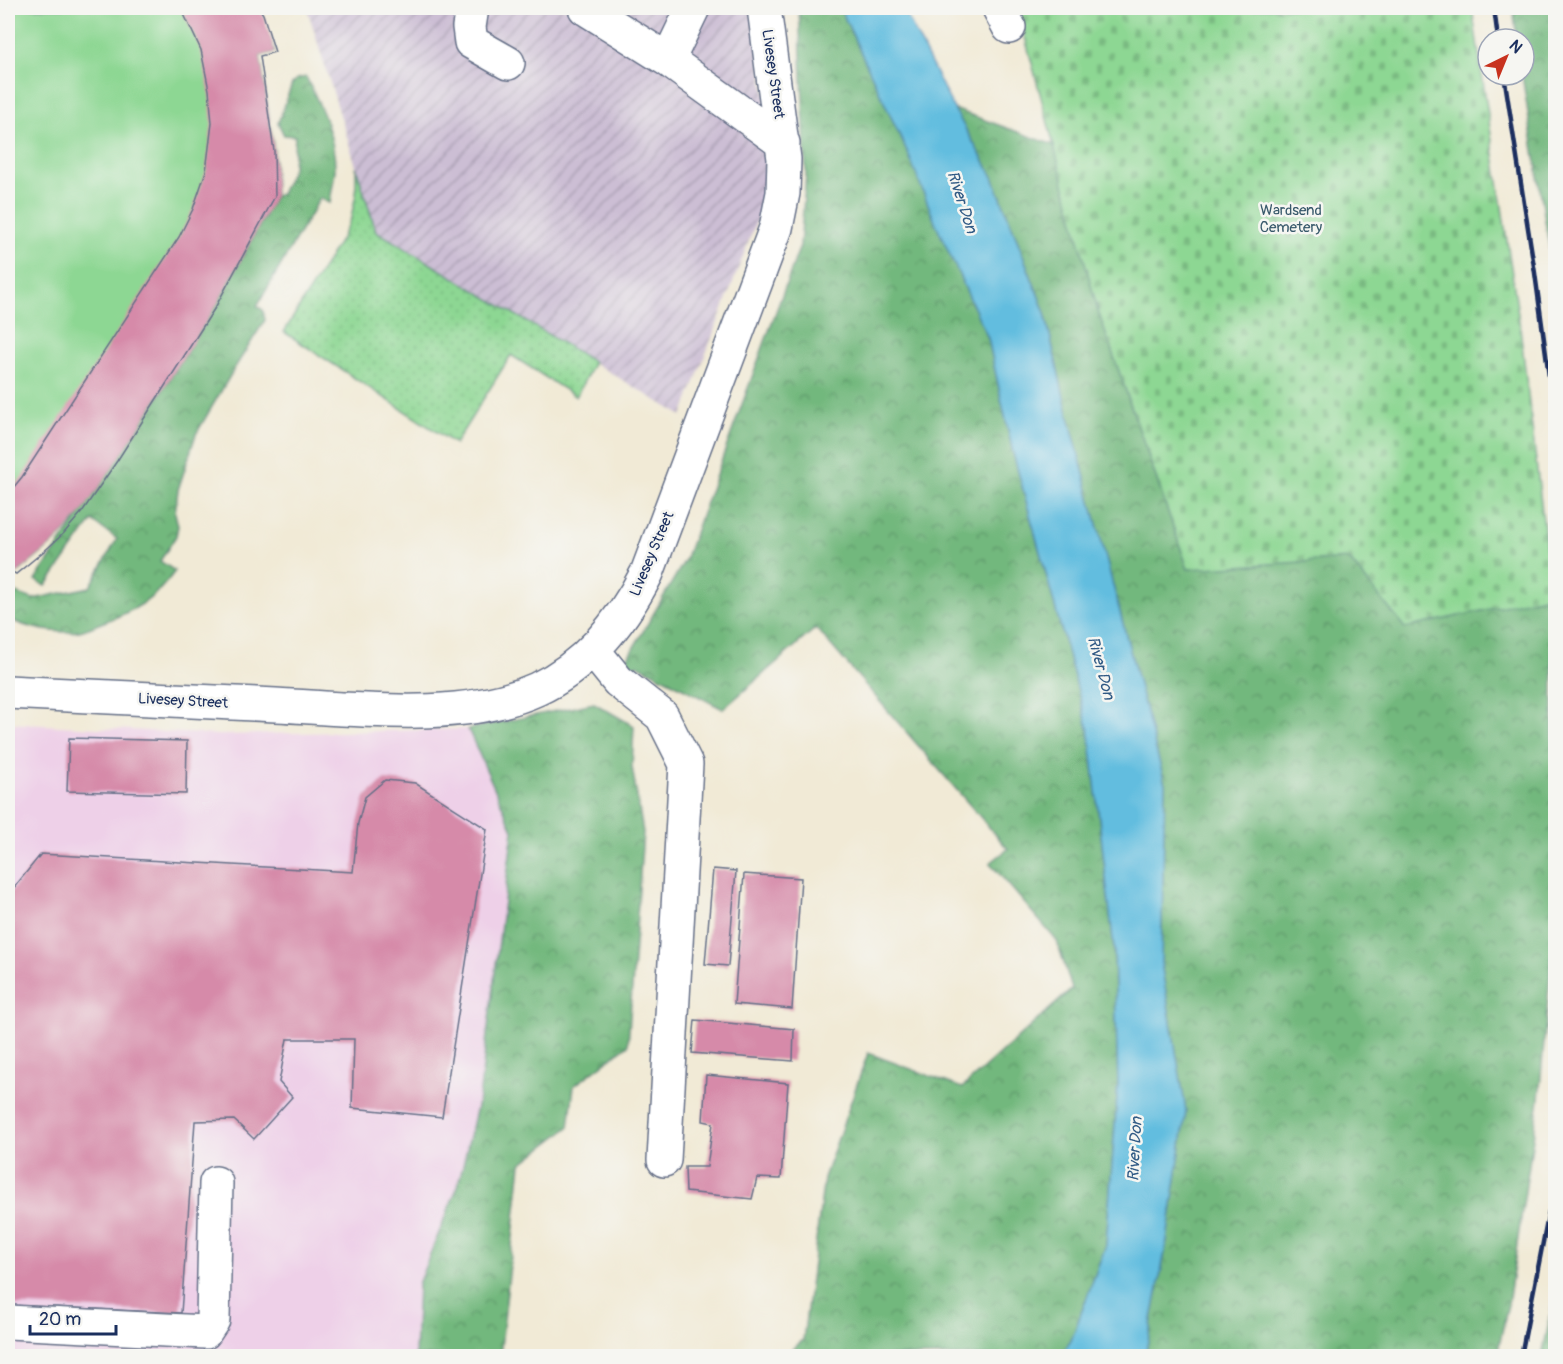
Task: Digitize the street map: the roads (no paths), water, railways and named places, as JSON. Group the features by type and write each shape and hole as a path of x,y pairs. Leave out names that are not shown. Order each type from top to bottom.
{"street":[{"path":"472,8 469,27 471,42 508,63"},
{"path":"585,8 668,60 783,144"},
{"path":"668,60 693,8"},
{"name":"Livesey Street","path":"8,693 373,709 447,710 499,703 537,689 577,664 593,650 633,600 647,573 776,228 783,193 783,144 764,8"},
{"path":"593,650 618,681 662,716 686,765 664,1160"},
{"path":"8,1323 205,1332 213,1320 216,1183"}],"water":[{"name":"River Don","path":"840,8 903,8 954,109 993,177 1045,313 1065,402 1165,784 1161,963 1186,1111 1166,1246 1145,1356 1060,1356 1071,1341 1106,1245 1118,1084 1114,948 1089,731 1013,453 988,338 935,222 908,153"}],"railway":[{"path":"1494,8 1496,27"},
{"path":"1506,87 1556,428"},
{"path":"1521,1356 1556,1175"}],"park label":[{"name":"Wardsend Cemetery","path":"1291,218"}]}
